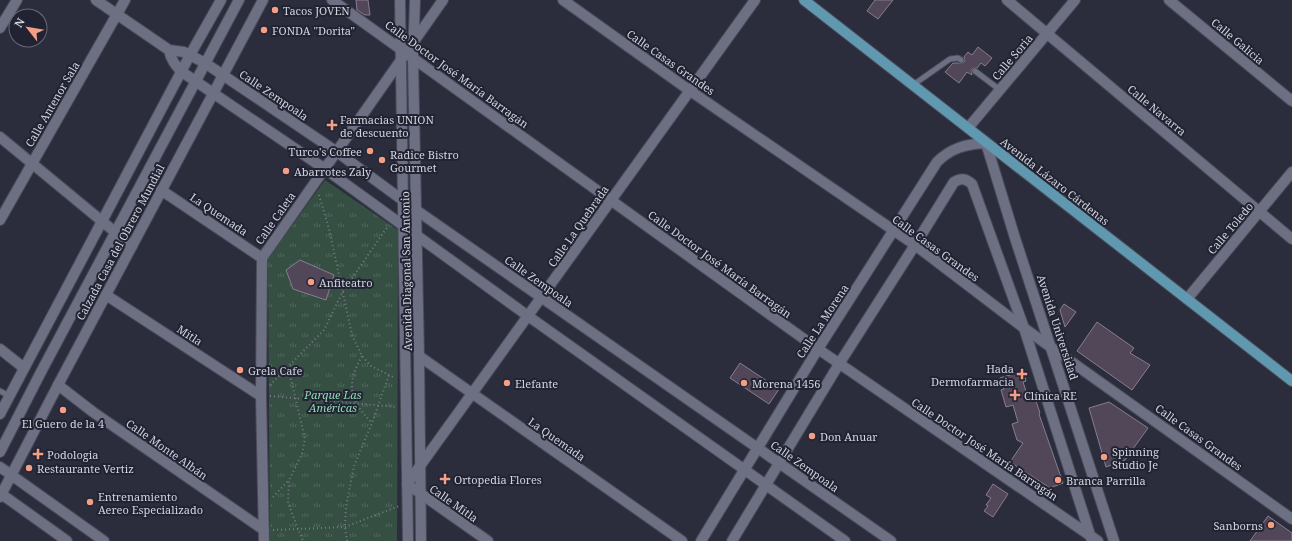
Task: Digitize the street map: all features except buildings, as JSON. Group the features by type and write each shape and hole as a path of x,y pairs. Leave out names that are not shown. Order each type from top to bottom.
{"main road":[{"name":"Avenida Lázaro Cárdenas","path":"804,0 1292,381"}],"street":[{"path":"0,28 17,0"},
{"name":"Calle Zempoala","path":"96,0 169,50 184,52 206,63 223,74 337,152 416,210 891,541"},
{"name":"Calle Antenor Sala","path":"0,220 124,0"},
{"path":"0,414 4,394 24,368 190,55 221,0"},
{"name":"Calzada Casa del Obrero Mundial","path":"0,452 239,0"},
{"name":"Calzada Casa del Obrero Mundial","path":"0,494 263,0"},
{"name":"Calle Doctor José María Barragán","path":"332,0 405,55 611,200 818,349 1093,539"},
{"name":"Avenida Diagonal San Antonio","path":"400,0 416,210 422,541"},
{"name":"Avenida Diagonal San Antonio","path":"408,541 402,200 405,55 414,41 415,0"},
{"path":"414,41 443,0"},
{"name":"Calle Casas Grandes","path":"563,0 689,90 915,245 1024,328 1292,519"},
{"name":"Calle La Quebrada","path":"407,484 755,0"},
{"name":"Calle Navarra","path":"1007,0 1292,239"},
{"name":"Calle Soria","path":"968,128 1075,0"},
{"name":"Calle Galicia","path":"1169,0 1292,101"},
{"name":"Calle Zempoala","path":"169,50 173,62 182,72 325,168 528,316 845,541"},
{"name":"Calle Caleta","path":"264,541 261,396 262,258 405,55"},
{"path":"0,137 132,246"},
{"name":"Calle La Morena","path":"701,541 818,349 894,232 937,162 944,155 963,145 986,143"},
{"name":"Avenida Universidad","path":"986,143 1015,238 1114,541"},
{"name":"Calle Toledo","path":"1187,299 1292,172"},
{"path":"732,541 840,364 954,182 960,179 966,179 972,184 1024,328 1093,539"},
{"name":"La Quemada","path":"162,190 262,258"},
{"name":"Mitla","path":"106,294 261,396"},
{"path":"0,349 24,368"},
{"name":"La Quemada","path":"419,356 682,541"},
{"name":"Calle Monte Albán","path":"58,385 93,412 264,530"},
{"path":"0,467 104,541"},
{"name":"Calle Mitla","path":"407,484 488,541"},
{"path":"0,494 68,541"}],"lane":[{"path":"912,85 950,59 958,58 962,60"},
{"path":"975,71 1000,90"}],"path":[{"path":"316,182 329,229 352,335 362,356 370,366 405,383"},
{"path":"261,396 324,330 342,292 394,218"},
{"path":"362,356 354,370 352,385 353,397 362,412 372,423"},
{"path":"263,508 289,480 302,454 305,439 288,367"},
{"path":"347,541 345,527 346,507 354,466 372,423 389,375"},
{"path":"261,396 406,408"},
{"path":"289,480 288,503 303,541"},
{"path":"264,530 345,527 407,502"}],"green space":[{"name":"Parque Las Américas","path":"325,180 398,230 397,541 270,541 268,259"}],"place":[{"name":"Tacos JOVEN","path":"275,10"},
{"name":"FONDA \"Dorita\"","path":"264,30"},
{"name":"Farmacias UNION de descuento","path":"332,125"},
{"name":"Turco's Coffee","path":"370,151"},
{"name":"Radice Bistro Gourmet","path":"382,160"},
{"name":"Abarrotes Zaly","path":"286,171"},
{"name":"Anfiteatro","path":"311,282"},
{"name":"Grela Cafe","path":"240,370"},
{"name":"Hada Dermofarmacia","path":"1022,374"},
{"name":"Elefante","path":"507,383"},
{"name":"Morena 1456","path":"744,383"},
{"name":"Clínica RE","path":"1015,395"},
{"name":"El Guero de la 4","path":"63,410"},
{"name":"Don Anuar","path":"812,436"},
{"name":"Podologia","path":"38,454"},
{"name":"Spinning Studio Je","path":"1104,457"},
{"name":"Restaurante Vertiz","path":"29,468"},
{"name":"Ortopedia Flores","path":"445,479"},
{"name":"Branca Parrilla","path":"1058,480"},
{"name":"Entrenamiento Aereo Especializado","path":"90,502"},
{"name":"Sanborns","path":"1271,525"}]}
